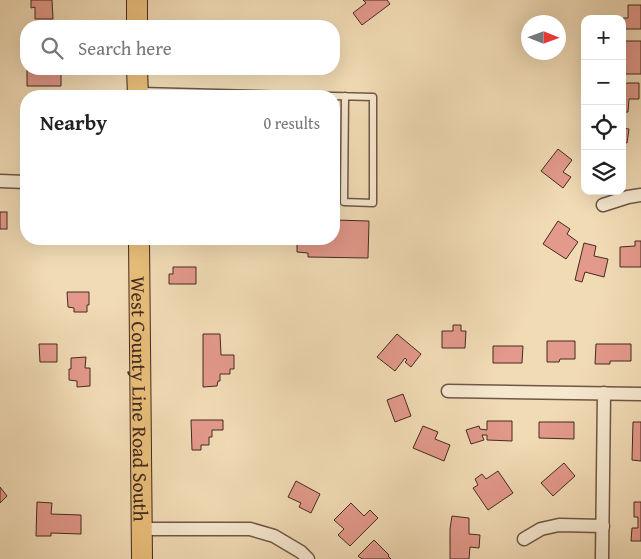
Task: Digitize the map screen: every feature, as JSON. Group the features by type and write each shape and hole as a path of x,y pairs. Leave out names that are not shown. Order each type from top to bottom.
{"main road":[{"path":"137,0 137,20"},
{"path":"138,75 138,90"},
{"name":"West County Line Road South","path":"139,245 142,559"}],"street":[{"path":"0,181 20,182"},
{"path":"603,205 641,195"},
{"path":"448,391 641,394"},
{"path":"602,559 604,394"},
{"path":"524,539 541,529 559,525 603,526"},
{"path":"142,529 250,529 274,536 301,552 308,559"}],"lane":[{"path":"340,96 345,96 373,97 373,203 344,202 345,96"}],"building":[{"path":"31,0 52,0 53,19 35,19 35,7 31,8"},
{"path":"363,0 387,0 390,4 362,25 353,13 366,3"},
{"path":"628,5 641,5 641,29 626,29 626,18 628,18"},
{"path":"626,41 641,41 641,74 626,74"},
{"path":"27,75 61,75 61,86 27,86"},
{"path":"626,83 639,83 639,99 629,99 628,112 626,112"},
{"path":"626,129 629,129 626,143"},
{"path":"558,149 572,160 563,172 571,177 563,188 541,171"},
{"path":"0,212 7,212 7,229 0,229"},
{"path":"340,220 369,221 368,258 308,257 308,253 297,252 297,245 340,245"},
{"path":"558,221 570,229 567,234 578,242 566,259 543,244"},
{"path":"635,241 641,241 641,267 620,267 620,247 635,246"},
{"path":"584,243 596,246 594,256 608,259 604,277 585,272 582,282 575,280"},
{"path":"173,267 196,267 196,284 169,284 169,274 173,274"},
{"path":"67,292 89,292 87,312 74,312 74,308 68,307"},
{"path":"453,325 461,325 461,331 466,331 465,348 442,348 442,331 453,331"},
{"path":"203,334 220,334 221,355 234,355 234,369 230,369 230,374 220,374 220,381 218,381 217,386 203,387"},
{"path":"397,334 421,354 411,367 405,362 407,360 405,358 395,371 377,357"},
{"path":"547,341 575,341 575,359 560,359 559,362 547,362"},
{"path":"39,344 57,344 57,362 40,362"},
{"path":"596,344 631,344 631,361 610,361 610,364 595,364"},
{"path":"493,346 523,346 522,363 493,363"},
{"path":"86,357 85,368 90,368 90,386 77,387 77,381 69,380 71,358"},
{"path":"403,394 411,416 395,422 387,400"},
{"path":"191,420 223,420 223,430 212,430 212,437 209,437 209,445 201,445 201,450 192,450"},
{"path":"487,421 512,421 512,441 487,440 487,435 482,435 484,440 471,444 466,430 479,426 480,429 487,430"},
{"path":"539,422 574,422 574,439 539,438"},
{"path":"633,422 641,422 641,461 632,460"},
{"path":"423,426 438,432 435,439 450,445 444,461 413,448"},
{"path":"564,463 575,476 553,496 541,483"},
{"path":"498,471 513,493 488,510 473,488 478,485 475,479 482,474 486,479"},
{"path":"296,481 320,494 311,513 299,507 301,503 288,497"},
{"path":"0,487 7,496 0,503"},
{"path":"37,502 52,503 51,514 81,515 81,534 51,533 51,536 36,536"},
{"path":"634,502 641,502 641,541 631,541 632,528 638,528 638,517 634,517"},
{"path":"351,503 364,516 370,510 378,518 350,546 338,535 344,529 334,520"},
{"path":"452,516 469,518 469,534 480,535 479,548 470,547 469,559 450,559"},
{"path":"374,540 391,559 362,559 358,556"}]}
